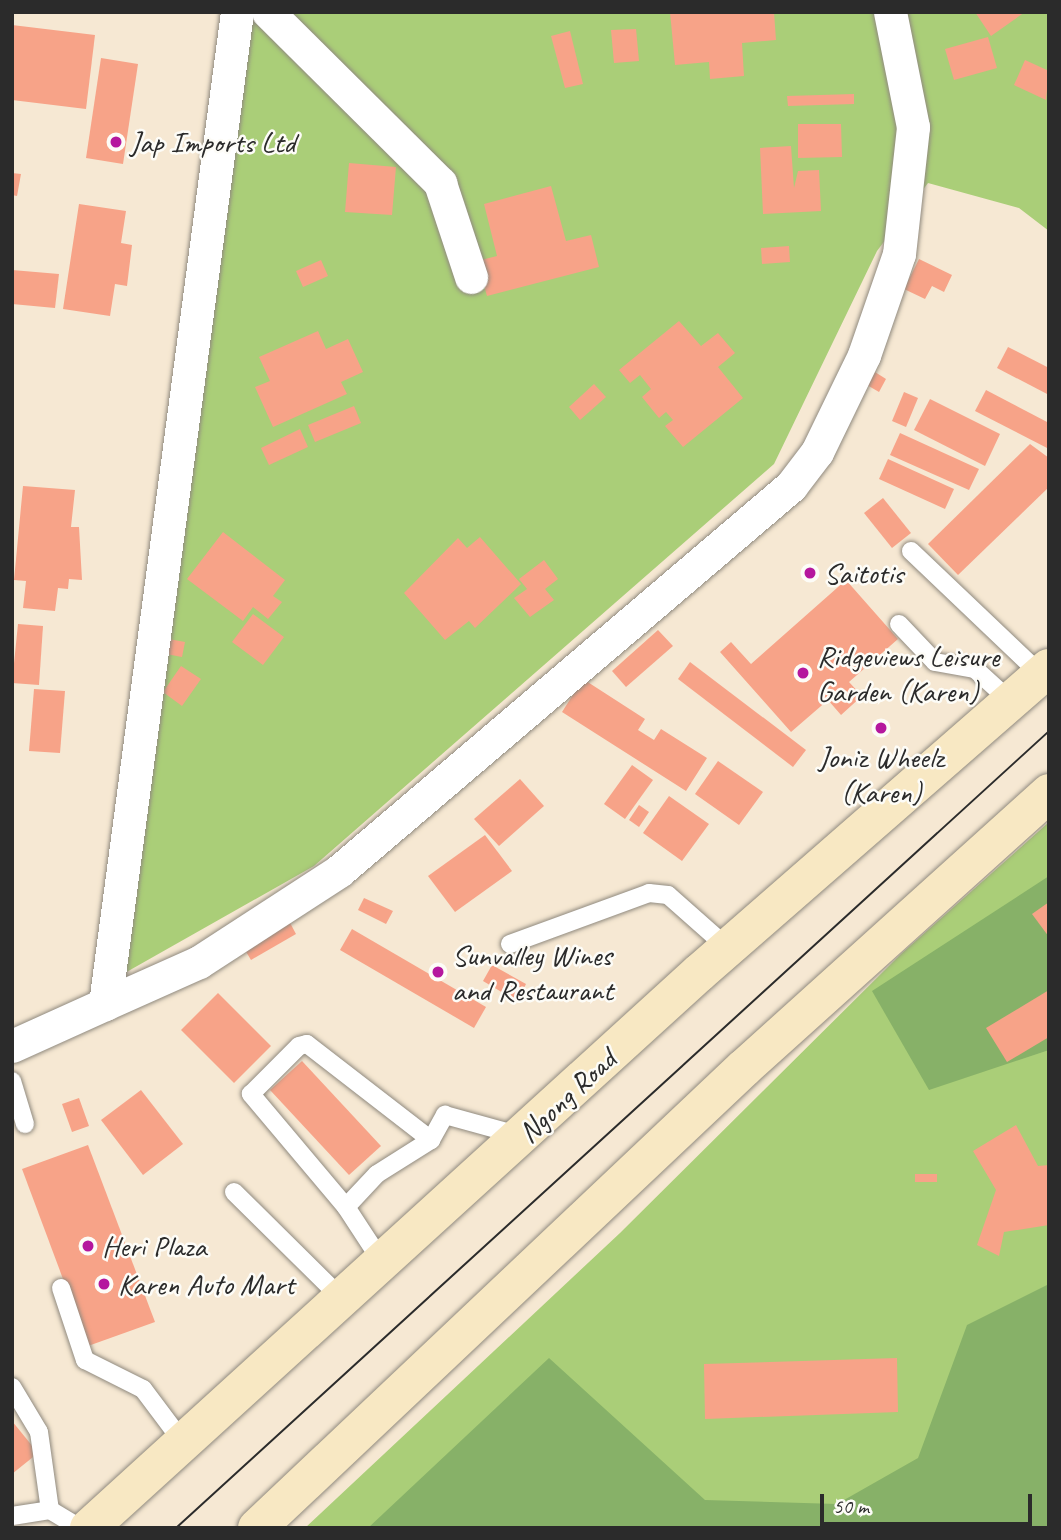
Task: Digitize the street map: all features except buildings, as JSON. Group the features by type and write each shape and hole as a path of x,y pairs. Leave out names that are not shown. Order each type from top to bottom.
{"main road":[{"name":"Ngong Road","path":"89,1528 184,1446 341,1298 525,1137 728,948 1045,671"},
{"path":"257,1528 751,1061 1049,793"}],"street":[{"path":"105,1004 237,12"},
{"path":"268,12 440,183 471,277"},
{"path":"12,1046 199,962 339,871 791,486 817,452 863,355 900,254 913,127 890,12"}],"lane":[{"path":"911,551 1045,671"},
{"path":"899,624 935,662 975,669 1010,701"},
{"path":"510,944 649,893 668,895 728,948"},
{"path":"382,1262 346,1207 251,1094 299,1046 307,1044 431,1140"},
{"path":"12,1080 25,1124"},
{"path":"346,1207 377,1174 431,1140 445,1115 525,1137"},
{"path":"234,1192 341,1298"},
{"path":"61,1288 85,1360 143,1390 184,1446"},
{"path":"12,1387 38,1432 50,1510"},
{"path":"12,1516 50,1510 80,1528"}],"green space":[{"path":"252,12 1049,12 1049,231 1019,208 928,183 877,251 774,464 314,866 123,974"},
{"path":"1049,822 1049,1528 305,1528 620,1233 902,953"},
{"path":"1049,876 1049,1050 929,1090 872,991"},
{"path":"1049,1284 1049,1528 368,1528 549,1358 705,1500 837,1504 918,1458 967,1325"}],"tram line":[{"path":"176,1528 1049,731"}],"place":[{"name":"Jap Imports Ltd","path":"116,142"},
{"name":"Saitotis","path":"810,573"},
{"name":"Ridgeviews Leisure Garden (Karen)","path":"803,673"},
{"name":"Joniz Wheelz (Karen)","path":"881,728"},
{"name":"Sunvalley Wines and Restaurant","path":"438,972"},
{"name":"Heri Plaza","path":"88,1246"},
{"name":"Karen Auto Mart","path":"104,1284"}]}
